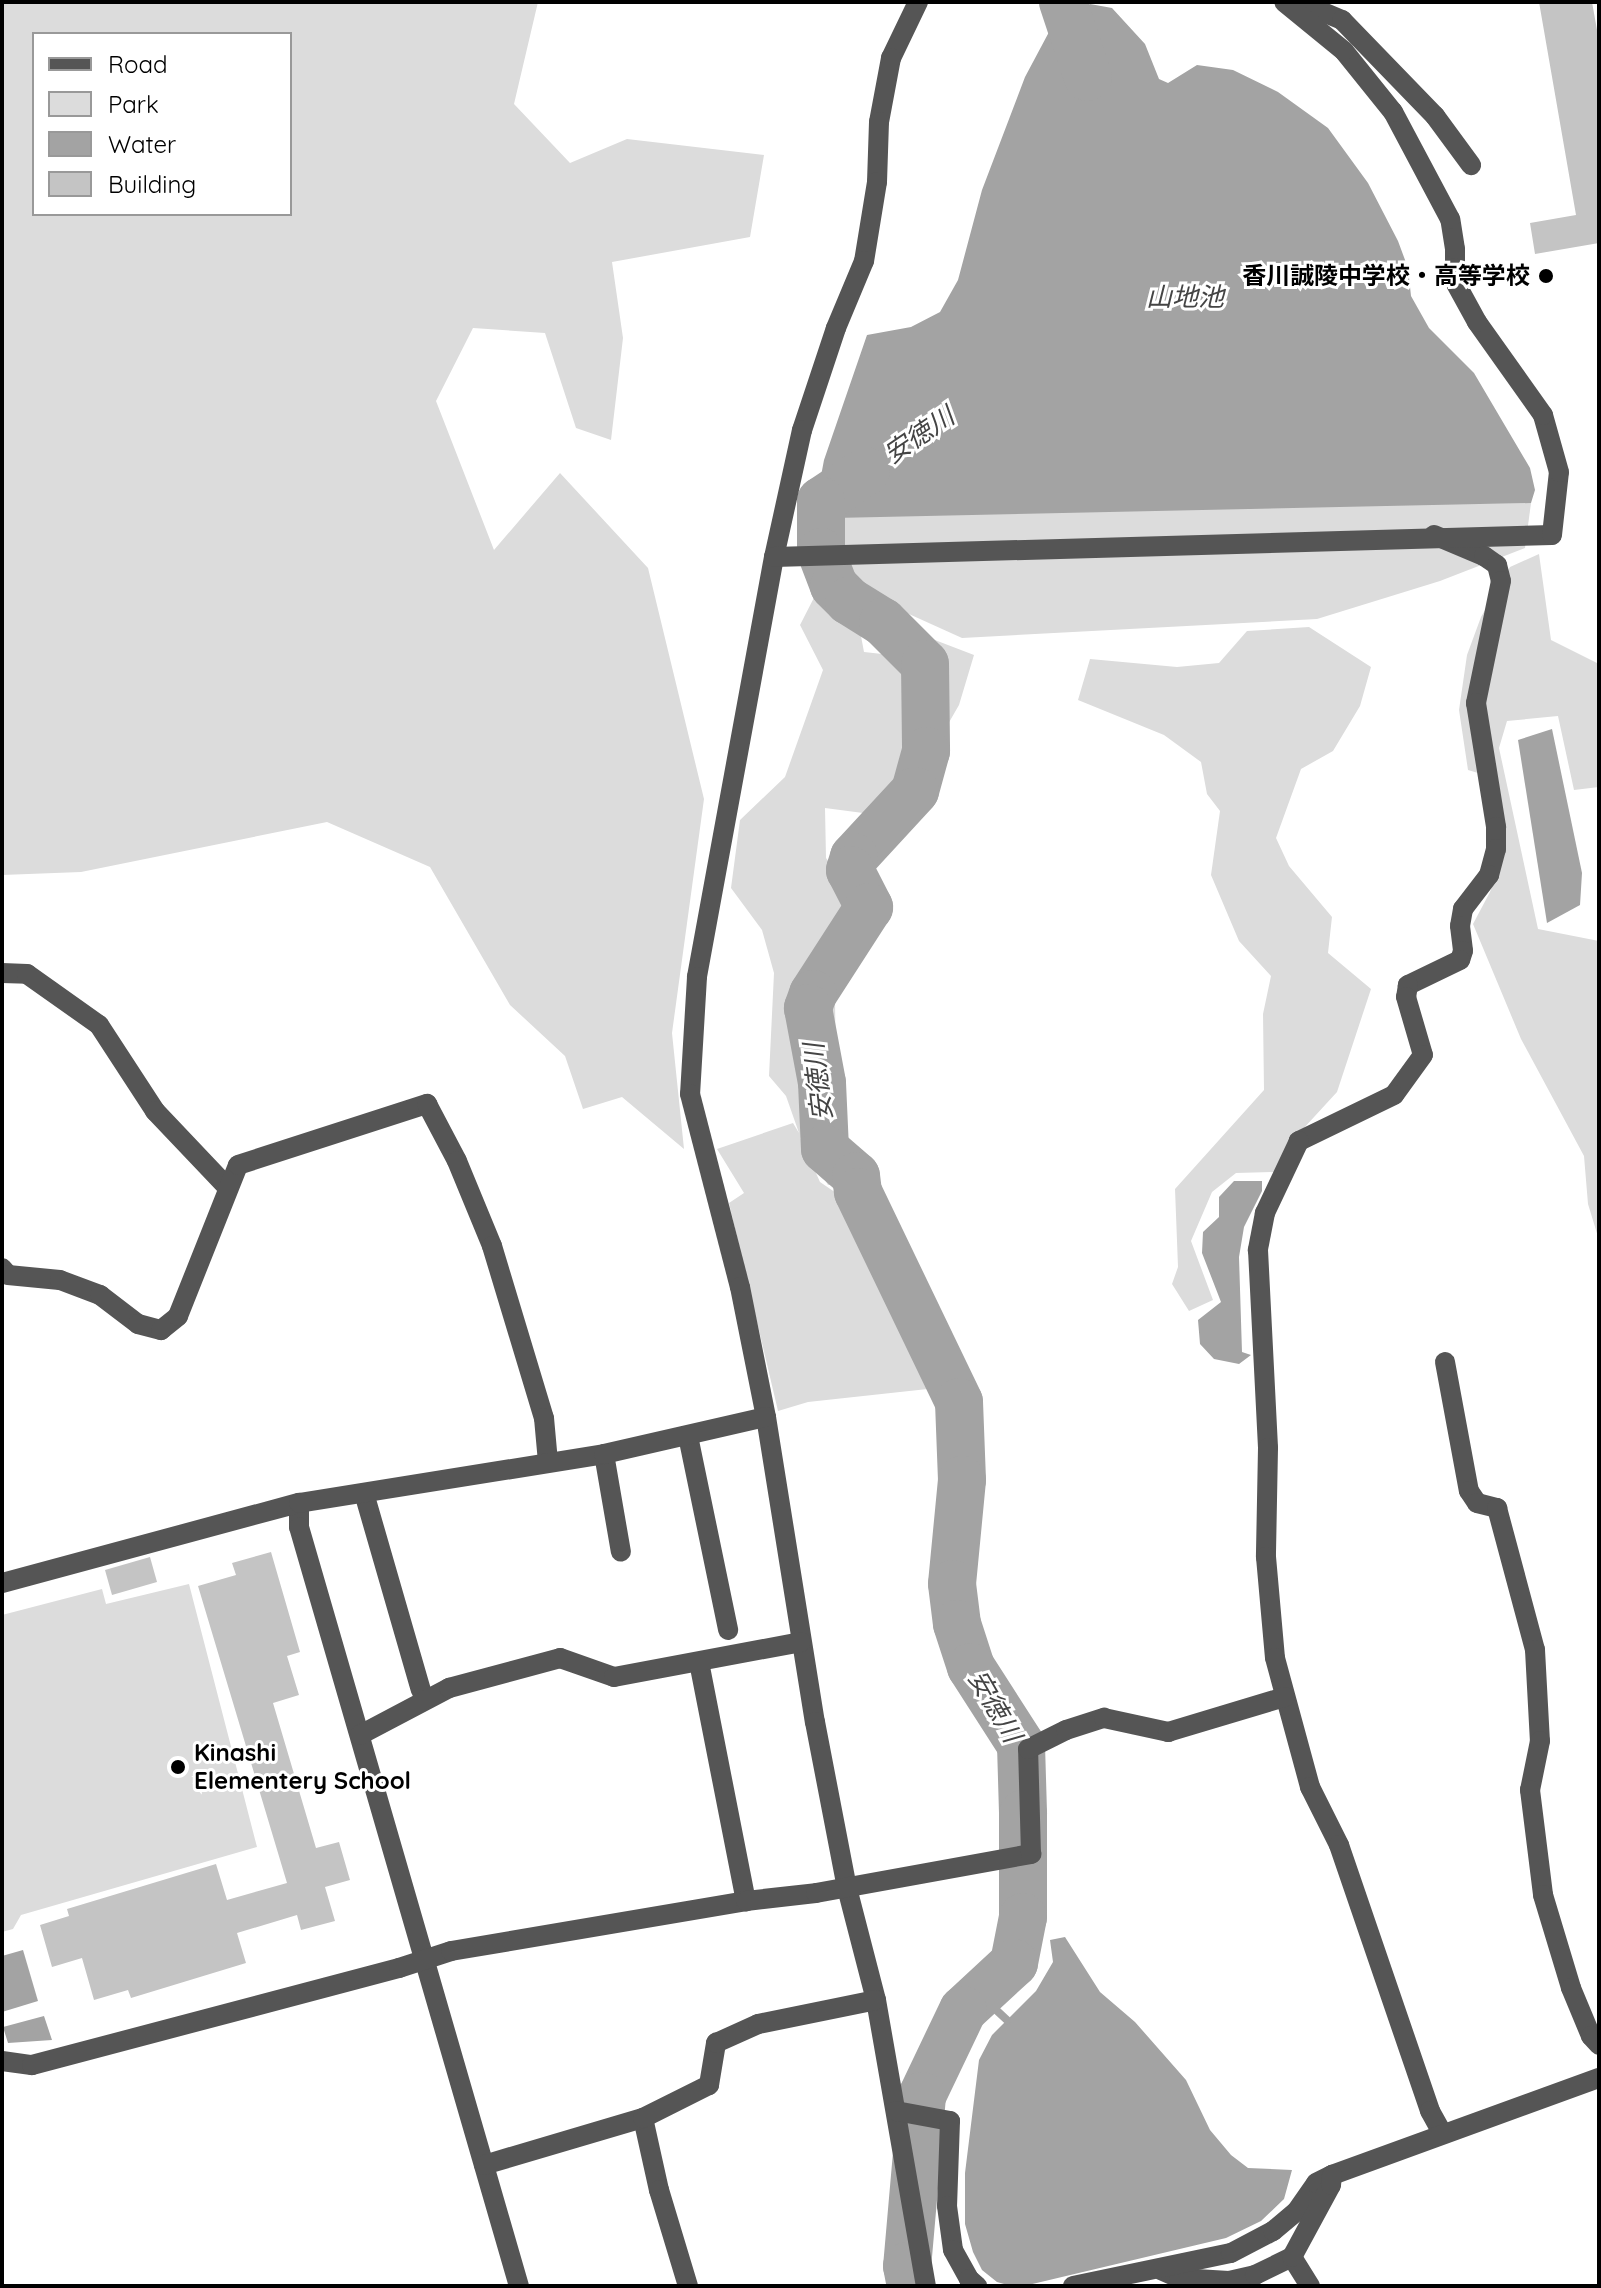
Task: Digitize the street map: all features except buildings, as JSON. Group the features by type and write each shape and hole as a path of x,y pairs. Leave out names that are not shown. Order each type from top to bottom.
{"street":[{"path":"918,2 891,58 879,122 877,182 864,261 836,328 802,430 774,557 697,977 690,1094 740,1287 766,1417 815,1722 847,1888 876,2000 926,2286"},
{"path":"774,557 1434,535 1552,535 1559,472 1543,415 1477,322 1455,282 1455,249 1450,219 1393,112 1344,51 1284,2"},
{"path":"1299,2 1342,11 1435,116 1471,165"},
{"path":"1434,535 1484,556 1497,565 1501,581 1476,703 1496,827 1496,849 1489,875 1463,909 1463,951 1460,960 1408,985 1406,997 1423,1055 1394,1095 1299,1141 1265,1213 1258,1250 1268,1448 1266,1557 1275,1658 1310,1787 1339,1845 1430,2111 1442,2133"},
{"path":"2,973 27,974 99,1025 155,1111 228,1188"},
{"path":"2,1268 8,1275 60,1280 100,1295 138,1324 161,1330 178,1316 238,1165 427,1104 457,1161 492,1246 544,1418 548,1462"},
{"path":"1445,1362 1469,1491 1477,1503 1497,1508 1535,1650 1540,1741 1530,1790 1543,1895 1571,1988 1591,2036 1599,2045"},
{"path":"2,1583 299,1503 604,1454 766,1417"},
{"path":"688,1436 728,1630"},
{"path":"604,1454 621,1552"},
{"path":"364,1493 421,1690"},
{"path":"299,1503 299,1527 519,2286"},
{"path":"360,1735 449,1688 560,1658 614,1677 801,1642"},
{"path":"699,1662 746,1901"},
{"path":"2,2061 32,2065 451,1951 746,1901 847,1888 1031,1854 1028,1749 1066,1730 1104,1718 1168,1732 1285,1697"},
{"path":"484,2165 643,2118 709,2085 716,2043 758,2024 876,2000"},
{"path":"1073,2286 1231,2253 1273,2231 1296,2212 1316,2183 1332,2175 1599,2078"},
{"path":"896,2111 950,2121 947,2206 953,2250 969,2279 977,2286"},
{"path":"643,2118 659,2190 688,2286"},
{"path":"1161,2270 1179,2278 1229,2281 1255,2275 1292,2257 1331,2185 1332,2175"},
{"path":"1292,2257 1310,2286"}],"green space":[{"path":"2,2 538,2 514,104 570,163 627,139 764,155 750,237 612,262 623,338 611,440 576,428 545,333 473,328 436,401 494,550 560,473 648,568 704,799 672,1033 684,1149 622,1097 583,1109 565,1056 510,1005 430,867 327,822 81,872 2,875"},
{"path":"1531,503 1525,548 1440,581 1317,619 962,638 816,572 815,508"},
{"path":"1539,554 1551,640 1599,664 1599,787 1574,790 1558,716 1507,721 1499,748 1538,929 1599,941 1599,1240 1588,1204 1584,1156 1521,1039 1473,924 1490,892 1502,858 1498,779 1468,770 1459,710 1467,655 1481,617 1510,567"},
{"path":"820,586 858,620 864,652 891,655 914,632 974,655 959,705 917,778 863,813 825,808 826,858 872,919 835,997 836,1086 849,1143 848,1185 828,1185 800,1137 820,1182 842,1197 854,1197 946,1387 808,1402 778,1411 729,1203 744,1193 717,1149 793,1123 799,1133 786,1096 769,1076 774,973 762,930 731,888 740,820 785,777 823,670 800,625"},
{"path":"1309,627 1371,667 1360,706 1333,751 1301,769 1276,838 1289,866 1332,917 1328,953 1371,989 1337,1092 1292,1141 1275,1172 1236,1173 1212,1192 1191,1241 1213,1300 1189,1311 1172,1284 1178,1267 1175,1189 1264,1090 1263,1014 1271,976 1239,941 1211,875 1220,811 1207,794 1201,762 1164,735 1078,700 1090,659 1177,667 1219,663 1247,631"},
{"path":"189,1584 257,1847 21,1915 13,1929 2,1932 2,1615 102,1589 106,1604"}],"water":[{"name":"山地池","path":"1090,4 1112,8 1145,44 1159,79 1168,83 1197,65 1233,70 1278,92 1328,128 1368,183 1398,241 1408,268 1411,296 1429,328 1474,373 1530,468 1535,490 1531,503 834,518 815,508 824,460 867,335 911,327 940,312 958,280 982,190 1025,77 1049,32 1064,16"},
{"path":"1552,729 1582,873 1580,905 1547,923 1518,740"},
{"path":"1234,1181 1262,1181 1262,1191 1244,1227 1239,1257 1242,1352 1251,1355 1239,1364 1214,1359 1200,1344 1198,1320 1221,1302 1202,1253 1203,1232 1219,1217 1219,1197"},
{"path":"1065,1937 1100,1992 1135,2022 1186,2080 1210,2130 1231,2155 1248,2168 1292,2170 1284,2199 1261,2221 1226,2238 1024,2286 1011,2286 997,2282 982,2270 965,2224 965,2173 979,2060 992,2035 1036,1991 1053,1962 1050,1940"},
{"path":"23,1950 38,2001 2,2012 2,1956"},
{"path":"44,2016 52,2040 8,2043 3,2027"}],"waterway":[{"name":"安徳川","path":"1063,2 1088,77"},
{"name":"安徳川","path":"866,471 821,501 821,552 834,586 849,601 883,622 925,664 926,751 915,791 854,857 850,870 869,907 813,994 808,1008 822,1083 825,1149 856,1176 858,1192 959,1402 962,1480 952,1584 957,1624 971,1667 1021,1745 1023,1814 1023,1917 1014,1963 963,2010 922,2096 907,2266 911,2286"},
{"path":"979,1994 1007,2020"}],"place":[{"name":"香川誠陵中学校・高等学校","path":"1546,276"},
{"name":"Kinashi Elementery School","path":"178,1767"}]}
